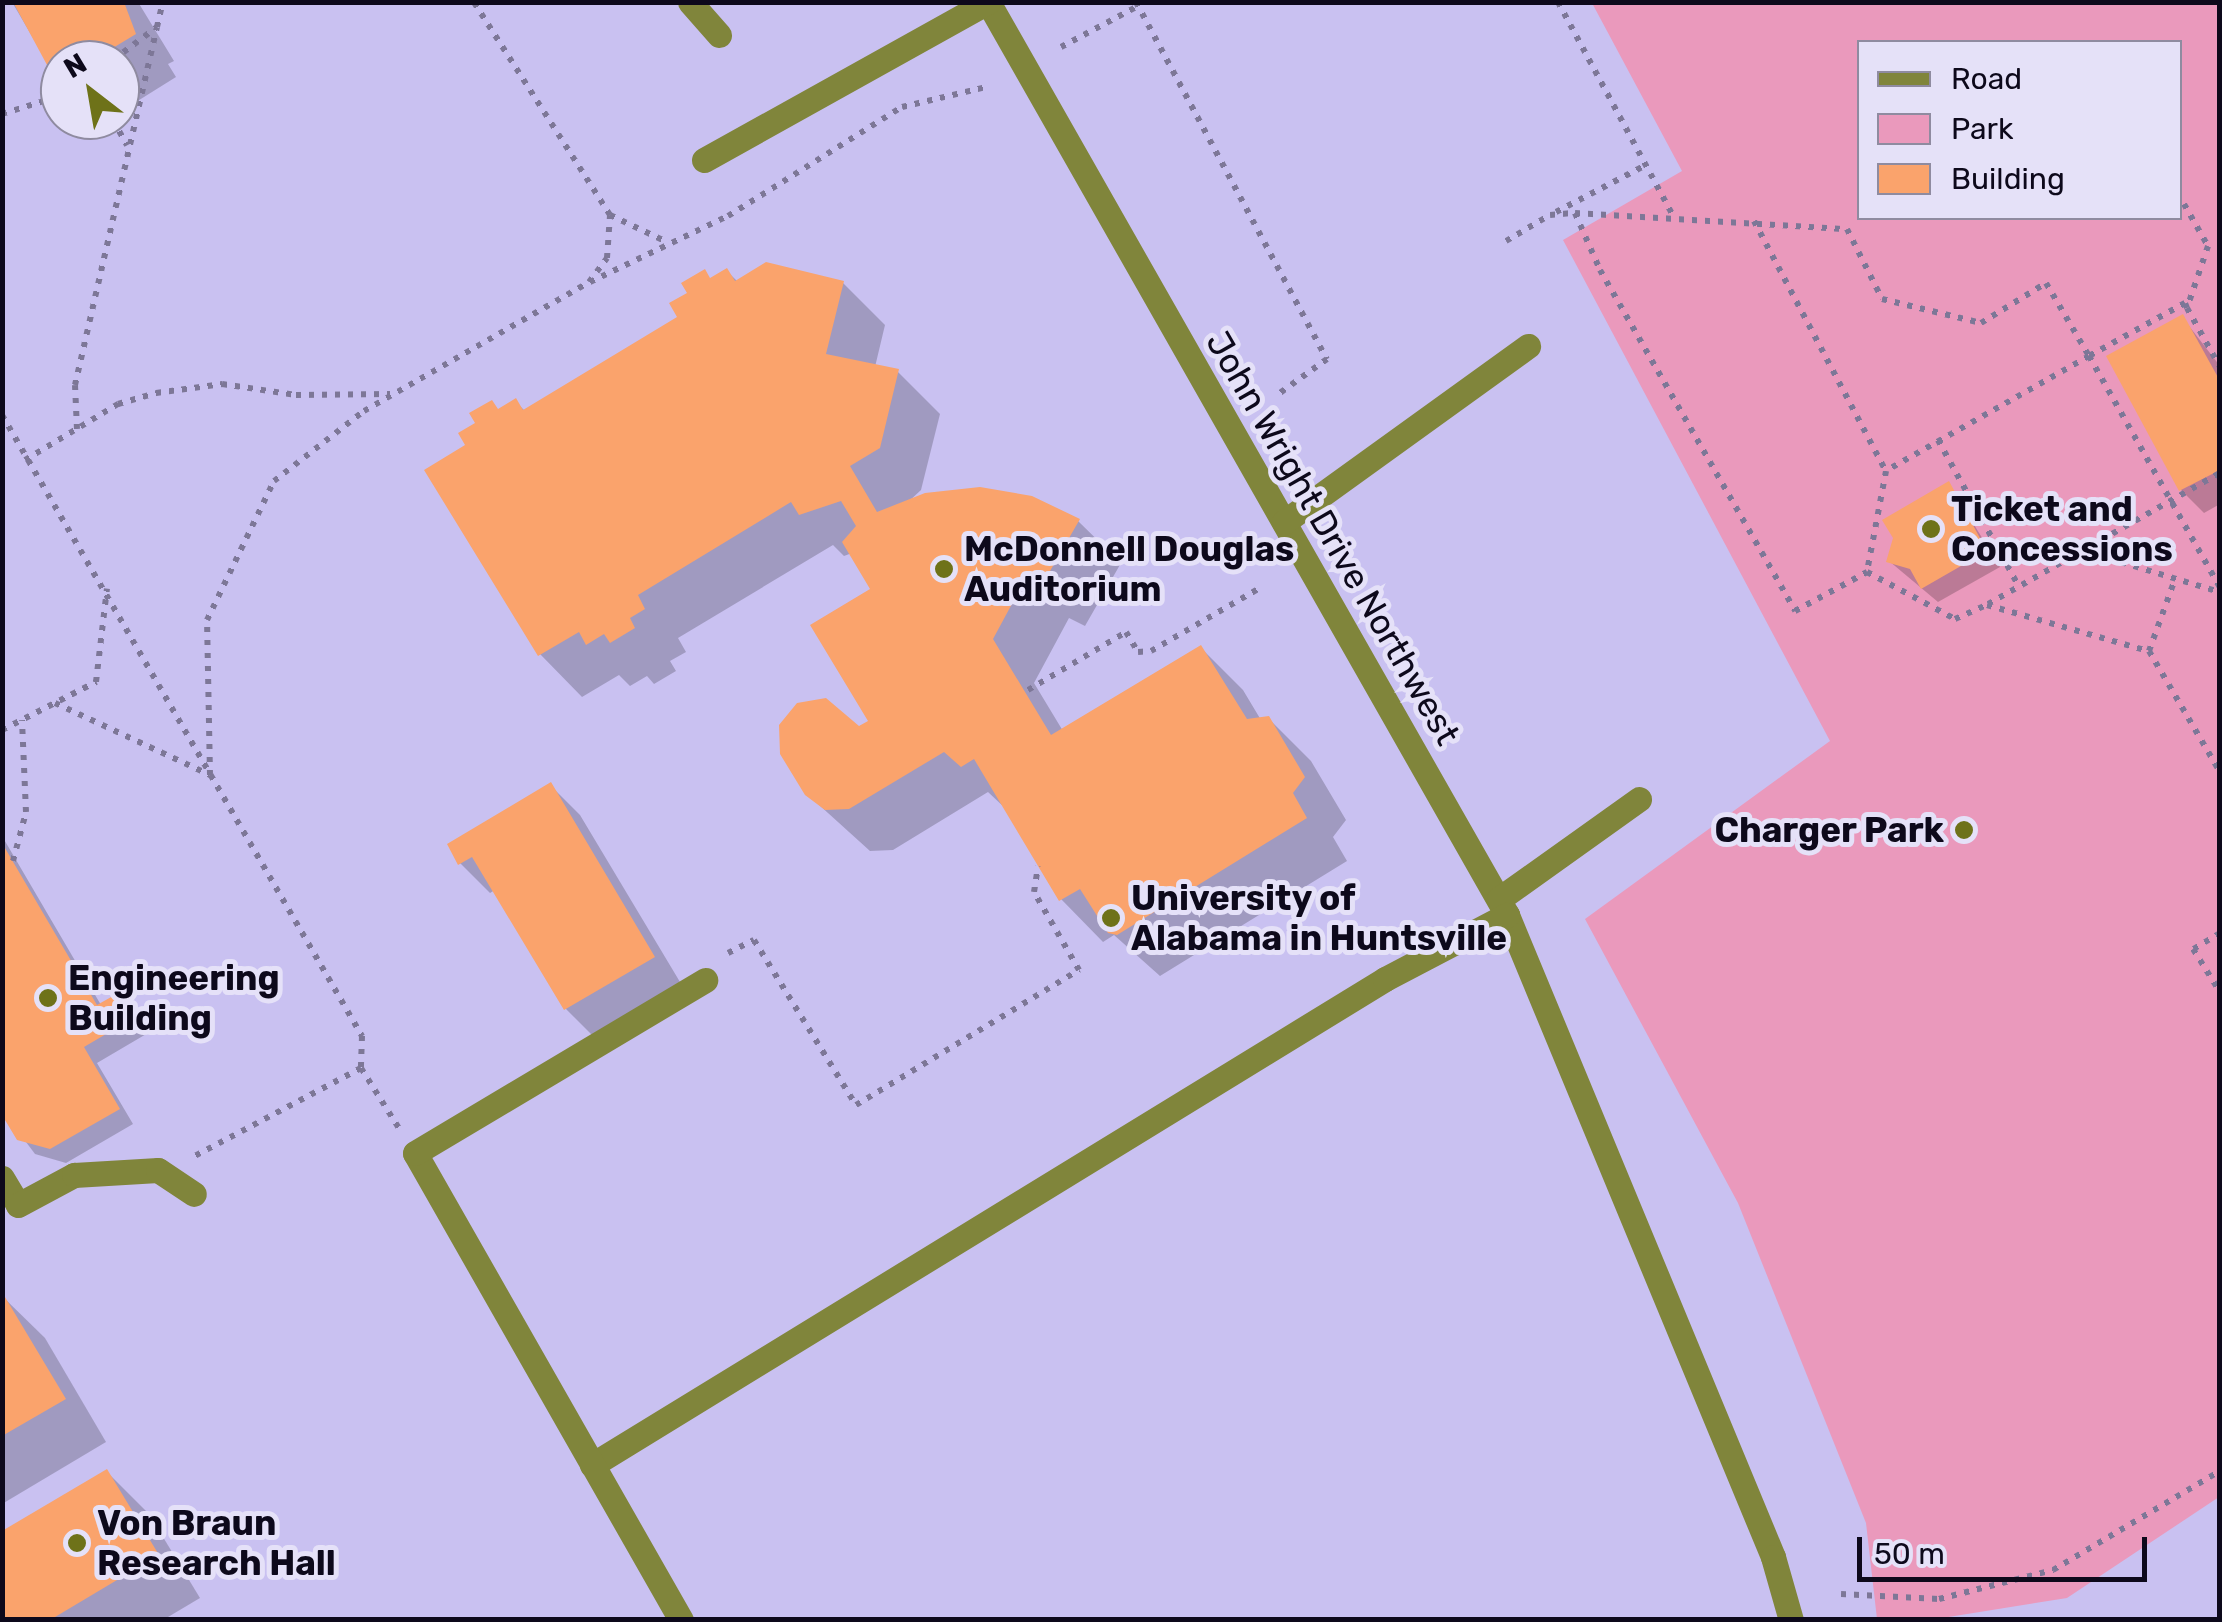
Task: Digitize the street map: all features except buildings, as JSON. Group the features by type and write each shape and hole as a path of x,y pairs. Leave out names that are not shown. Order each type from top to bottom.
{"street":[{"path":"690,2 720,35"},
{"path":"704,160 988,2"},
{"name":"John Wright Drive Northwest","path":"988,2 1503,907 1596,1118 1773,1556 1791,1620"},
{"path":"1284,522 1528,346"},
{"path":"592,1465 1503,907 1639,799"},
{"path":"681,1620 415,1153 705,980"},
{"path":"2,1178 18,1205 74,1175 162,1172 194,1194"}],"path":[{"path":"77,428 76,385 127,145 163,2"},
{"path":"474,2 610,215 667,242"},
{"path":"1558,2 1674,218"},
{"path":"1060,47 1137,4 1327,360 1277,394"},
{"path":"140,40 157,28"},
{"path":"210,775 207,620 232,558 274,482 391,394 588,282 728,216 902,108 986,87"},
{"path":"2,114 40,102"},
{"path":"124,140 127,145"},
{"path":"1506,242 1646,165"},
{"path":"2184,204 2208,246 2188,308"},
{"path":"1550,215 1576,213 1846,229 1882,299 1981,324 2046,283 2220,590"},
{"path":"1576,213 1600,270 1794,611 1867,572"},
{"path":"588,282 607,258 610,215"},
{"path":"1754,222 1886,471 1867,572"},
{"path":"1886,471 2184,303 2220,366"},
{"path":"25,460 118,404 211,385 296,395 391,394"},
{"path":"2,414 25,460 107,588 362,1036 360,1068 415,1153"},
{"path":"1938,440 2019,586"},
{"path":"2,449 15,442"},
{"path":"1867,572 1955,619 2220,473"},
{"path":"2083,551 2220,590"},
{"path":"2149,652 2175,579"},
{"path":"2,730 96,682 107,588"},
{"path":"1028,690 1126,632 1138,652 1151,651 1258,589"},
{"path":"1987,604 2149,652 2220,772"},
{"path":"55,703 210,775"},
{"path":"13,861 26,812 22,720"},
{"path":"728,953 754,940 856,1105 1079,970 1034,892 1038,866"},
{"path":"2220,933 2193,949 2220,992"},
{"path":"162,1172 360,1068"},
{"path":"1841,1594 1939,1599 2053,1570 2220,1470"}],"shaded area":[{"name":"University of Alabama in Huntsville","path":"3,3 2219,3 2219,1619 3,1619"}],"green space":[{"name":"Charger Park","path":"1592,3 2219,3 2219,1497 2067,1598 1936,1619 1877,1619 1866,1523 1738,1203 1585,919 1830,741 1563,240 1682,171"}],"place":[{"name":"Ticket and Concessions","path":"1931,529"},
{"name":"McDonnell Douglas Auditorium","path":"944,569"},
{"name":"Charger Park","path":"1964,830"},
{"name":"University of Alabama in Huntsville","path":"1111,918"},
{"name":"Engineering Building","path":"48,998"},
{"name":"Von Braun Research Hall","path":"77,1543"}]}
